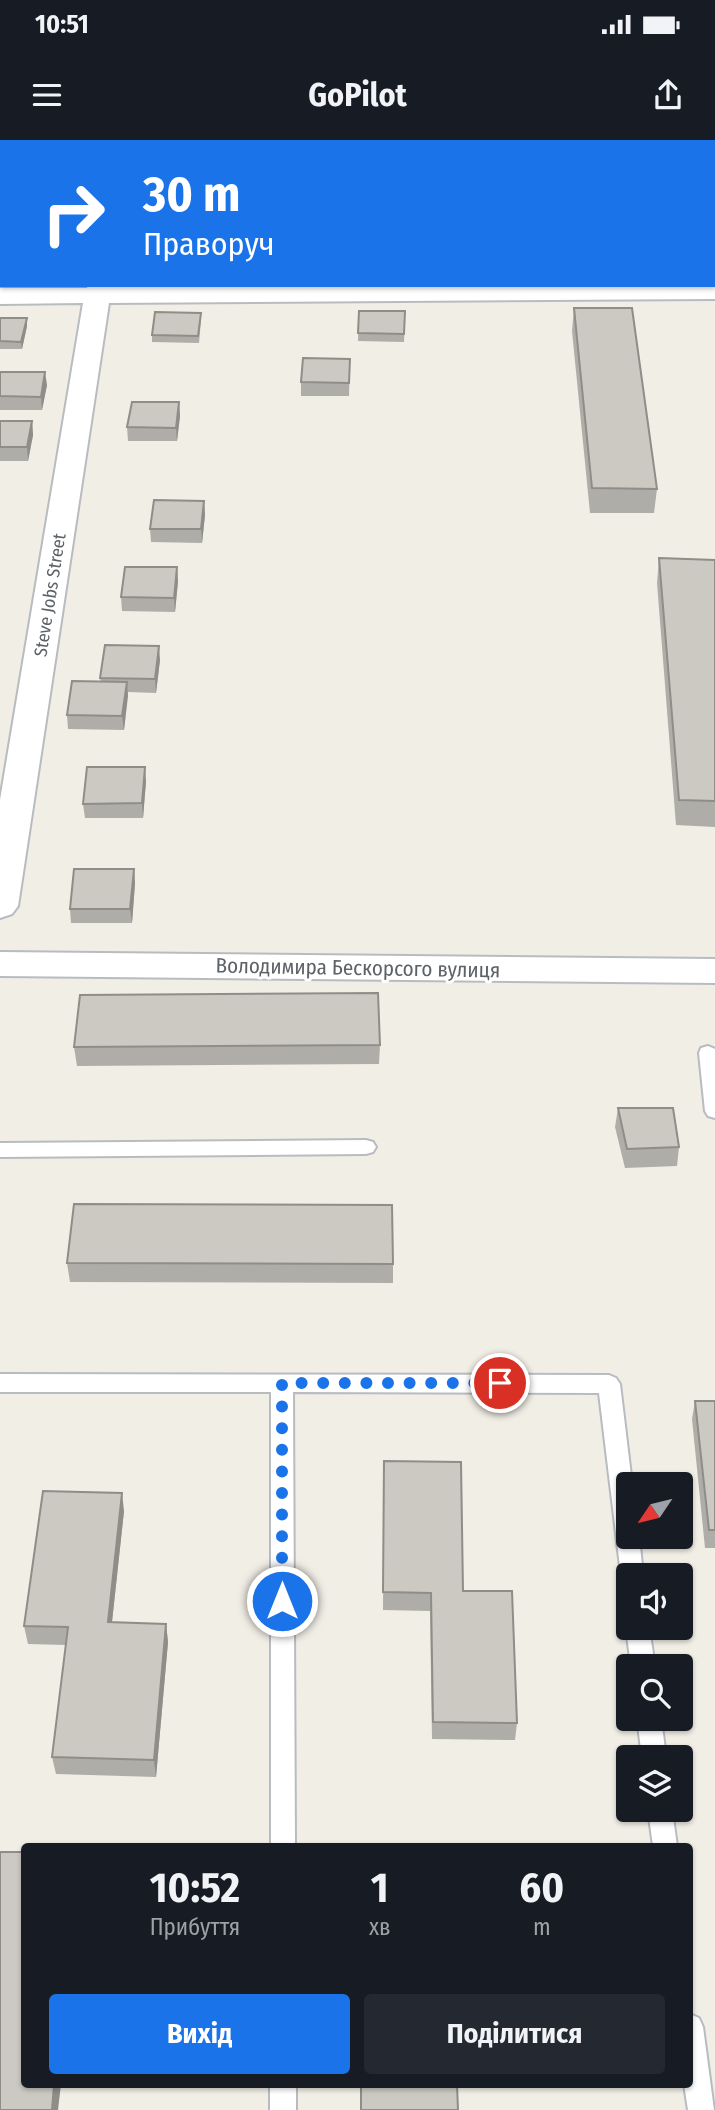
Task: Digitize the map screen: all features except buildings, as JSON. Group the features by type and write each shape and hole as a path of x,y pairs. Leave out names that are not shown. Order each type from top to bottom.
{"street":[{"path":"0,296 99,291 715,291"},
{"name":"Steve Jobs Street","path":"0,906 99,291"},
{"name":"Володимира Бескорсого вулиця","path":"0,964 715,971"}],"lane":[{"path":"708,1053 715,1111"},
{"path":"0,1150 366,1147"},
{"path":"0,1383 609,1384 631,1563"},
{"path":"282,1383 283,1843"},
{"path":"662,1822 665,1843"},
{"path":"693,2050 701,2110"},
{"path":"283,2088 283,2110"}],"route":[{"path":"282,1601 282,1383 500,1383"}]}
